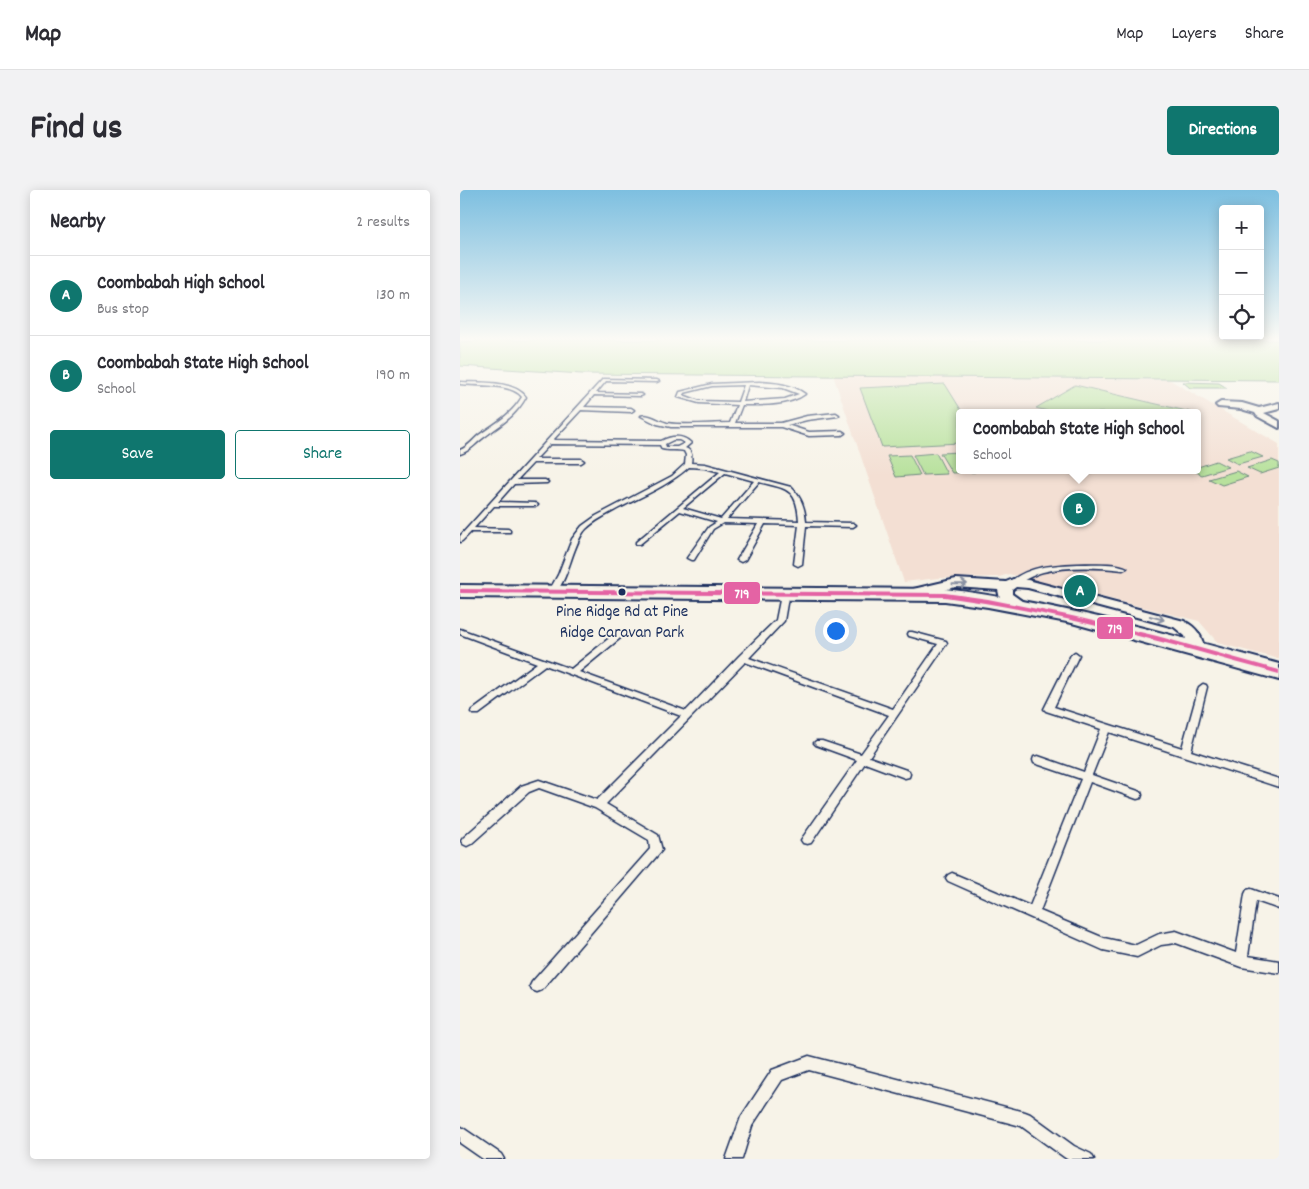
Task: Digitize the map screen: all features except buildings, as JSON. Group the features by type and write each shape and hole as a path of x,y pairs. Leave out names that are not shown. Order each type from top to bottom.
{"street":[{"path":"1221,405 1242,406 1259,411 1279,406"},
{"path":"1259,411 1260,414 1279,425"},
{"path":"460,591 914,593 966,597 1013,591 1196,650 1279,672"}],"lane":[{"path":"460,452 465,451 478,439 506,421 518,409 524,397 523,393 518,390 504,386 490,385"},
{"path":"460,540 601,385"},
{"path":"711,385 690,389 682,392 680,396 701,402 778,402 800,397 803,394 798,390 785,386 719,385"},
{"path":"732,425 746,386"},
{"path":"593,394 641,395"},
{"path":"579,408 631,410"},
{"path":"644,416 659,423 684,425 781,425 807,418 836,415"},
{"path":"678,438 684,425"},
{"path":"781,425 809,434 842,433"},
{"path":"549,442 662,443 678,438 688,443 680,448"},
{"path":"553,591 566,565 575,539 584,527 598,517 674,478 688,465 689,455 686,450 680,448 667,449 662,446 662,443"},
{"path":"532,461 581,461"},
{"path":"688,465 724,471 790,488 796,494 804,524 798,564"},
{"path":"638,543 724,471"},
{"path":"691,558 712,528 722,521 758,480"},
{"path":"513,482 545,482"},
{"path":"493,504 534,505"},
{"path":"679,509 722,521 853,525"},
{"path":"741,560 762,523"},
{"path":"470,530 508,531"},
{"path":"1013,591 1026,575 1038,570 1095,565 1123,568"},
{"path":"599,806 780,620 785,592"},
{"path":"460,631 687,715"},
{"path":"572,673 621,633"},
{"path":"807,840 943,643 912,634"},
{"path":"1075,655 1049,709 1279,783"},
{"path":"742,658 894,713"},
{"path":"476,712 544,662"},
{"path":"1186,753 1203,687"},
{"path":"1033,913 1106,728"},
{"path":"819,743 906,774"},
{"path":"1038,760 1137,795"},
{"path":"467,841 525,789 539,784 599,806 654,838 656,850 537,986"},
{"path":"952,878 1103,944 1137,951 1158,940 1176,938 1241,961 1279,967"},
{"path":"1241,961 1251,894 1279,904"},
{"path":"734,1159 746,1122 777,1075 810,1063 1025,1119 1069,1152 1086,1159"},
{"path":"460,1134 496,1159"}],"shaded area":[{"path":"837,385 1179,385 1279,444 1279,659 1218,643 1199,621 1009,574 999,577 938,578 904,582"}],"green space":[{"path":"946,385 961,409 956,409 956,443 882,447 860,388"},
{"path":"1076,385 1178,409 1040,409 1036,408"},
{"path":"1187,385 1223,385 1227,388 1190,388"},
{"path":"1250,451 1263,457 1238,464 1226,458"},
{"path":"956,452 956,473 952,473 940,453"},
{"path":"936,453 947,474 923,475 913,455"},
{"path":"910,455 920,475 896,477 887,456"},
{"path":"1272,460 1279,463 1279,468 1260,474 1247,468"},
{"path":"1216,461 1228,467 1202,475 1200,474 1201,466"},
{"path":"1236,471 1248,477 1222,485 1209,479"}],"transit line":[{"name":"719","path":"460,591 945,595 988,601 1072,618 1155,638 1279,672"}],"place":[{"name":"Coombabah State High School","path":"1079,509"},
{"name":"Coombabah High School","path":"1080,591"},
{"name":"Pine Ridge Rd at Pine Ridge Caravan Park","path":"622,592"}]}
